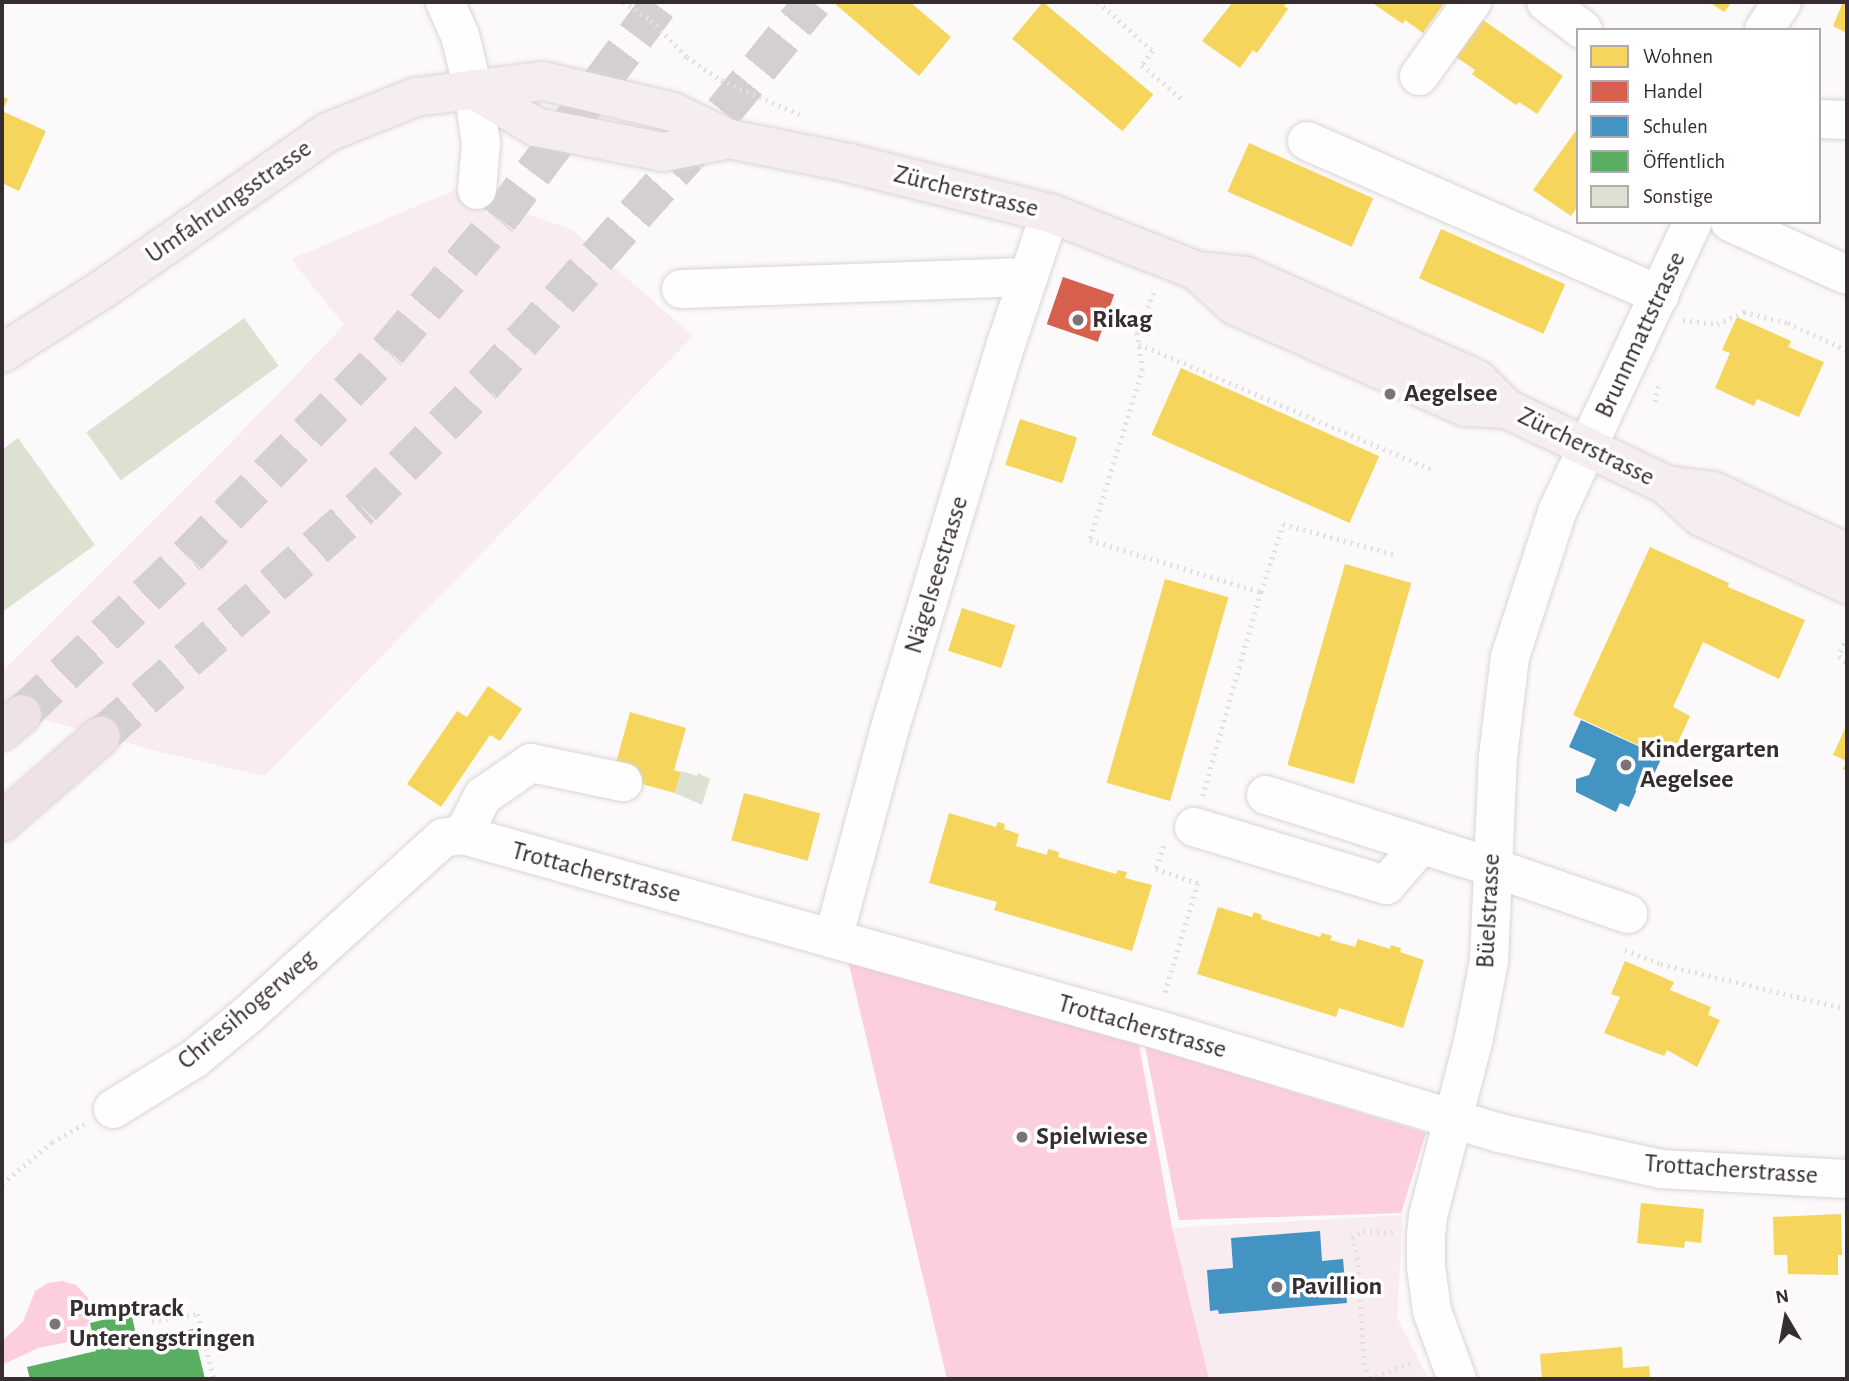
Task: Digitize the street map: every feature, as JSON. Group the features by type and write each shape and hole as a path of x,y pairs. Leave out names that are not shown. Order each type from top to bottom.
{"highway":[{"path":"2,822 101,736"}],"main road":[{"name":"Zürcherstrasse","path":"473,89 543,80 673,112 729,139 849,163 1050,213 1197,271 1246,276 1478,380 1507,409 1665,485 1701,517 1847,584"},
{"name":"Umfahrungsstrasse","path":"2,353 103,289 328,132 416,97 473,89"},
{"name":"Zürcherstrasse","path":"1665,485 1713,491 1847,553"}],"street":[{"path":"445,2 460,35 473,89 481,143 477,190"},
{"path":"1419,76 1472,2"},
{"path":"1546,2 1580,28"},
{"path":"1765,28 1782,2"},
{"path":"1821,119 1847,120"},
{"path":"1307,141 1660,295"},
{"name":"Nägelseestrasse","path":"833,939 892,721 1050,213"},
{"name":"Brunnmattstrasse","path":"1588,447 1692,224"},
{"path":"1734,224 1847,275"},
{"path":"681,289 1029,277"},
{"name":"Büelstrasse","path":"1457,1379 1441,1342 1429,1289 1426,1236 1474,1038 1489,961 1491,867 1510,657 1557,512 1588,447"},
{"path":"453,837 483,796 531,763 623,782"},
{"path":"1266,795 1491,867 1620,930"},
{"path":"1194,827 1386,885 1421,845"},
{"name":"Trottacherstrasse","path":"453,837 1155,1029 1499,1133 1661,1169 1847,1179"},
{"name":"Chriesihogerweg","path":"113,1108 194,1059 453,837"}],"path":[{"path":"624,2 651,20 687,57 721,80 802,115"},
{"path":"1098,2 1153,51 1142,65 1183,100"},
{"path":"1154,293 1137,333 1143,369 1090,540 1261,592"},
{"path":"1677,332 1681,319 1717,324 1744,312 1788,323 1847,350"},
{"path":"1139,344 1430,469"},
{"path":"1655,402 1658,382"},
{"path":"1155,1029 1198,883 1156,869 1172,821 1194,827 1283,524 1398,555"},
{"path":"1847,636 1839,656 1847,663"},
{"path":"1620,930 1661,964 1847,1009"},
{"path":"2,1184 52,1142 113,1108"},
{"path":"1426,1236 1363,1231 1352,1238 1357,1259 1364,1365 1369,1379 1421,1358 1423,1348 1441,1342"},
{"path":"152,1321 198,1314 214,1379"}],"shaded area":[{"path":"455,190 571,229 693,336 265,776 156,751 2,708 2,672 220,454 344,325 291,259"},
{"name":"Spielwiese","path":"847,956 1139,1045 1172,1228 1209,1379 947,1379"},
{"path":"1139,1045 1172,1228 1403,1215 1397,1318 1429,1379 947,1379"},
{"path":"1145,1046 1426,1133 1401,1213 1179,1220"},
{"name":"Pumptrack Unterengstringen","path":"62,1281 76,1285 88,1298 91,1315 84,1334 73,1341 38,1348 2,1365 2,1341 23,1322 35,1291 48,1283"}],"building: Wohnen":[{"path":"833,2 910,2 951,37 919,76"},
{"path":"1043,2 1153,95 1122,131 1012,39"},
{"path":"1233,2 1287,2 1284,6 1288,9 1257,53 1253,50 1240,68 1202,41"},
{"path":"1371,2 1445,2 1423,33 1405,20 1403,24"},
{"path":"1709,2 1732,2 1724,12"},
{"path":"1843,2 1847,2 1847,33 1833,26"},
{"path":"1483,20 1563,76 1537,114 1519,102 1516,105 1472,74 1475,70 1456,57"},
{"path":"2,96 8,99 2,111"},
{"path":"2,111 46,131 19,191 2,183"},
{"path":"1576,131 1576,209 1571,216 1533,190"},
{"path":"1249,143 1373,198 1352,247 1227,191"},
{"path":"1441,229 1565,284 1543,334 1419,278"},
{"path":"1737,317 1791,341 1788,347 1824,362 1799,417 1757,399 1754,406 1715,388 1730,353 1722,350"},
{"path":"1181,368 1379,456 1350,523 1151,435"},
{"path":"1020,419 1077,438 1062,483 1005,465"},
{"path":"1650,547 1729,583 1728,587 1805,620 1779,679 1703,642 1673,707 1690,716 1670,760 1573,715"},
{"path":"1345,564 1411,583 1354,784 1287,765"},
{"path":"1165,579 1228,597 1170,801 1107,783"},
{"path":"962,608 1015,625 1001,668 948,651"},
{"path":"488,686 522,709 500,741 490,735 441,807 407,784 457,711 467,717"},
{"path":"630,712 686,728 674,770 681,772 675,793 631,781 616,763"},
{"path":"1847,724 1847,761 1833,755"},
{"path":"744,793 820,813 808,861 731,840"},
{"path":"949,813 996,827 998,822 1005,824 1004,829 1019,834 1016,846 1047,855 1048,849 1059,852 1058,857 1116,874 1118,870 1127,872 1125,878 1152,885 1132,951 994,910 997,902 929,883"},
{"path":"1218,907 1252,917 1254,912 1262,915 1261,919 1320,937 1322,933 1332,936 1330,940 1355,947 1358,939 1390,949 1391,945 1401,948 1400,952 1424,960 1403,1028 1339,1008 1336,1017 1197,974"},
{"path":"1625,961 1674,982 1670,990 1711,1007 1708,1015 1720,1020 1697,1067 1667,1050 1664,1056 1604,1033 1620,997 1611,994"},
{"path":"1641,1203 1704,1209 1701,1243 1685,1241 1684,1248 1637,1243"},
{"path":"1841,1214 1842,1255 1838,1255 1838,1275 1788,1274 1787,1255 1774,1255 1773,1217"},
{"path":"1622,1347 1623,1368 1649,1366 1650,1379 1542,1379 1540,1354"}],"building: Handel":[{"path":"1063,277 1114,295 1098,342 1047,324"}],"building: Schulen":[{"name":"Kindergarten Aegelsee","path":"1581,720 1662,757 1654,774 1646,770 1629,807 1620,803 1616,812 1576,792 1576,779 1589,775 1596,759 1569,747"},
{"name":"Pavillion","path":"1320,1231 1322,1261 1343,1259 1347,1303 1219,1314 1218,1310 1210,1311 1207,1270 1233,1268 1231,1238"}],"building: Öffentlich":[{"path":"131,1313 138,1342 193,1329 205,1379 30,1379 27,1367 96,1351 90,1323"}],"building: Sonstige":[{"path":"244,318 279,366 121,480 86,433"},
{"path":"18,438 95,545 2,612 2,450"},
{"path":"681,771 697,776 698,773 710,779 702,805 675,793"}],"tunnel":[{"path":"22,714 188,556 388,351 499,219 661,2"},
{"path":"101,736 362,507 483,385 687,156 813,2"}],"place":[{"name":"Rikag","path":"1078,320"},
{"name":"Aegelsee","path":"1390,394"},
{"name":"Kindergarten Aegelsee","path":"1626,765"},
{"name":"Spielwiese","path":"1022,1137"},
{"name":"Pavillion","path":"1277,1287"},
{"name":"Pumptrack Unterengstringen","path":"55,1324"}]}
